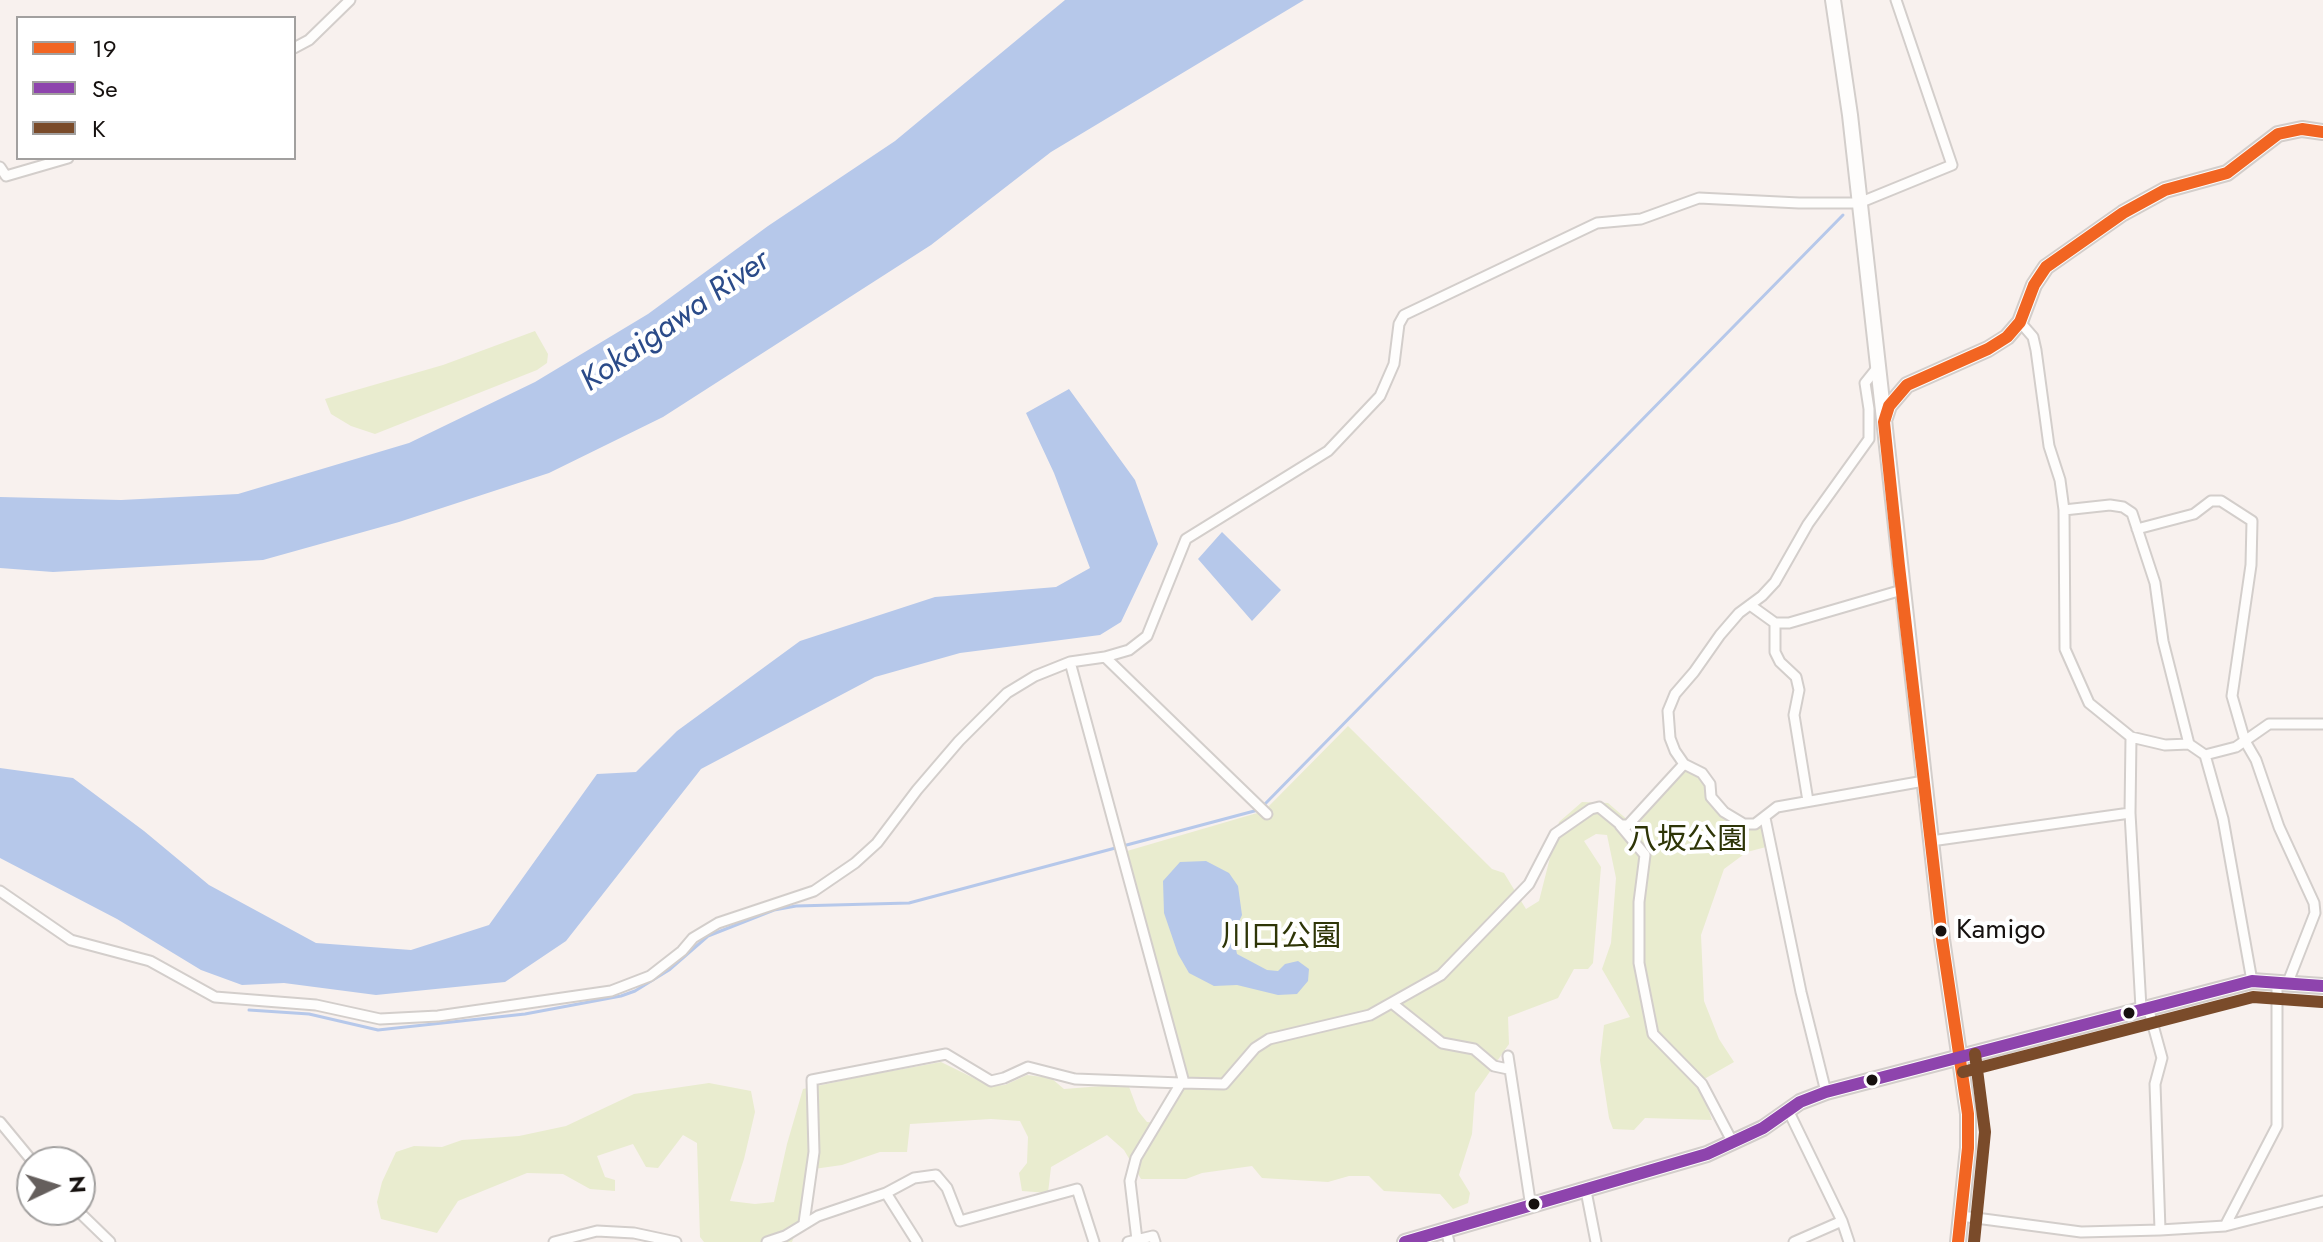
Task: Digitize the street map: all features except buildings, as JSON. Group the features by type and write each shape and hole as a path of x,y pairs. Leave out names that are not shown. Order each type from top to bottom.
{"street":[{"path":"296,47 309,40 350,0"},
{"path":"1833,0 1850,115 1931,841 1969,1132 1958,1242"},
{"path":"0,891 71,940 150,961 215,997 316,1005 380,1019 438,1016 611,991 650,976 682,951 693,938 718,923 814,891 845,870 877,843 925,780 1007,693 1035,676 1070,662 1129,650 1147,636 1186,539 1328,451 1380,396 1394,364 1399,324 1404,315 1597,223 1641,219 1699,198 1859,203 1952,165 1896,0"},
{"path":"1884,422 1889,406 1907,385 1988,349 2007,337 2020,322 2034,285 2046,267 2123,213 2165,190 2227,173 2278,134 2302,129 2323,132"},
{"path":"0,167 6,176 61,160"},
{"path":"2020,322 2033,337 2049,446 2060,480 2064,510 2065,649 2089,703 2131,737 2165,745 2189,744 2205,755 2223,819 2252,981"},
{"path":"1877,368 1865,383 1869,439 1808,524 1775,582 1739,613 1675,694 1668,711 1670,738 1684,764 1702,773 1710,784 1711,797 1734,819 1744,824 1755,824 1777,807 1924,781"},
{"path":"2137,529 2194,514 2211,501 2221,501 2252,521 2251,565 2232,696 2245,741 2256,760 2279,827 2314,903 2315,913 2282,981 2277,1126 2225,1226"},
{"path":"2064,510 2110,505 2123,507 2132,513 2155,583 2163,641 2189,744"},
{"path":"1750,605 1775,623 1807,620 1824,611 1902,590"},
{"path":"1775,623 1775,652 1780,662 1796,677 1799,690 1794,715 1808,801"},
{"path":"1105,657 1267,814"},
{"path":"1070,662 1183,1079 1136,1158 1130,1181 1133,1241 1153,1236 1155,1242"},
{"path":"2205,755 2236,747 2269,724 2323,724"},
{"path":"2131,737 2130,813 2144,1007 2162,1058 2155,1084 2160,1230"},
{"path":"1620,824 1628,825 1684,764"},
{"path":"804,1223 814,1152 812,1080 946,1054 991,1081 1028,1067 1075,1079 1224,1084 1255,1048 1269,1039 1370,1015 1441,975 1529,884 1555,834 1591,809 1599,807 1620,824 1645,855 1639,902 1639,963 1653,1034 1702,1084 1733,1143"},
{"path":"1931,841 2130,813"},
{"path":"1765,818 1801,992 1826,1092"},
{"path":"1405,1242 1447,1236 1531,1207 1674,1166 1733,1143 1763,1128 1788,1110 1826,1092 2252,981 2323,986"},
{"path":"1393,1004 1442,1043 1474,1049 1494,1066 1508,1069"},
{"path":"1508,1056 1531,1207"},
{"path":"1788,1110 1842,1221 1849,1242"},
{"path":"0,1122 20,1146"},
{"path":"767,1242 785,1236 804,1223 886,1193 914,1178 936,1175 947,1188 960,1221 1077,1189 1094,1242"},
{"path":"1586,1191 1596,1242"},
{"path":"886,1193 917,1242"},
{"path":"1961,1216 2081,1237 2225,1226 2323,1201"},
{"path":"1794,1242 1842,1221"},
{"path":"94,1226 110,1242"},
{"path":"554,1242 597,1231 676,1242"}],"green space":[{"path":"535,331 548,354 547,363 537,370 375,434 351,426 331,414 325,399 443,365"},
{"path":"1348,726 1492,869 1504,873 1526,909 1539,901 1559,822 1582,802 1608,803 1630,822 1684,764 1702,773 1711,797 1753,827 1763,825 1766,847 1747,852 1724,869 1701,935 1704,1001 1719,1039 1734,1062 1699,1082 1712,1120 1645,1118 1634,1130 1613,1129 1600,1060 1604,1025 1630,1017 1602,969 1611,943 1616,878 1607,835 1596,834 1584,841 1601,867 1593,963 1588,969 1574,969 1558,998 1508,1017 1509,1044 1475,1093 1472,1134 1459,1175 1470,1193 1468,1203 1453,1209 1440,1194 1384,1191 1369,1176 1349,1176 1328,1182 1262,1178 1252,1166 1202,1173 1186,1179 1141,1179 1124,1150 1107,1135 1051,1167 1048,1193 1022,1191 1019,1173 1027,1163 1028,1137 1020,1121 991,1119 910,1124 907,1152 880,1152 842,1165 807,1170 800,1221 792,1242 704,1242 700,1237 697,1143 683,1135 658,1168 646,1167 633,1144 597,1156 605,1177 615,1180 615,1191 590,1189 563,1174 527,1173 458,1201 437,1233 381,1219 377,1202 382,1182 396,1152 414,1146 442,1147 462,1140 519,1136 566,1126 634,1094 709,1083 751,1091 755,1112 730,1201 755,1204 774,1202 803,1089 864,1076 941,1062 990,1086 1005,1085 1027,1075 1051,1078 1064,1089 1128,1084 1138,1111 1147,1122 1158,1123 1186,1082 1127,851 1264,811"}],"water":[{"name":"Kokaigawa River","path":"1065,0 1304,0 1051,152 931,245 663,417 549,473 399,522 263,560 53,572 0,568 0,497 121,500 238,494 409,443 535,382 648,314 768,226 895,141"},
{"path":"1069,389 1135,480 1158,544 1121,622 1100,635 960,653 875,677 701,769 566,941 505,982 376,995 284,983 242,985 201,970 117,919 0,858 0,768 73,778 209,885 316,943 411,950 489,925 597,774 636,772 677,731 800,641 935,597 1056,587 1090,568 1054,473 1026,413"},
{"path":"1222,532 1281,590 1252,621 1198,559"},
{"path":"1206,861 1229,873 1238,886 1242,915 1233,935 1237,954 1267,970 1278,971 1285,964 1298,961 1309,969 1308,981 1297,994 1278,995 1237,985 1214,986 1189,973 1178,954 1164,913 1163,881 1180,862"}],"waterway":[{"path":"1263,806 1843,215"},
{"path":"249,1010 309,1014 378,1030 525,1014 621,996 669,970 708,936 774,910 796,906 909,903 1258,810"}],"transit line":[{"name":"19","path":"1958,1242 1968,1148 1968,1114 1942,939 1899,566 1884,422 1889,406 1907,385 1988,349 2007,337 2020,322 2034,285 2046,267 2123,213 2165,190 2227,173 2278,134 2302,129 2323,132"},
{"name":"Se","path":"1405,1242 1707,1154 1763,1128 1800,1102 1826,1092 2252,981 2323,986"},
{"name":"K","path":"1963,1072 2253,997 2322,1002"},
{"name":"K","path":"1974,1242 1985,1132 1975,1054"}],"place":[{"name":"Kamigo","path":"1941,931"}],"park label":[{"name":"八坂公園","path":"1687,842"},
{"name":"川口公園","path":"1281,939"}]}
